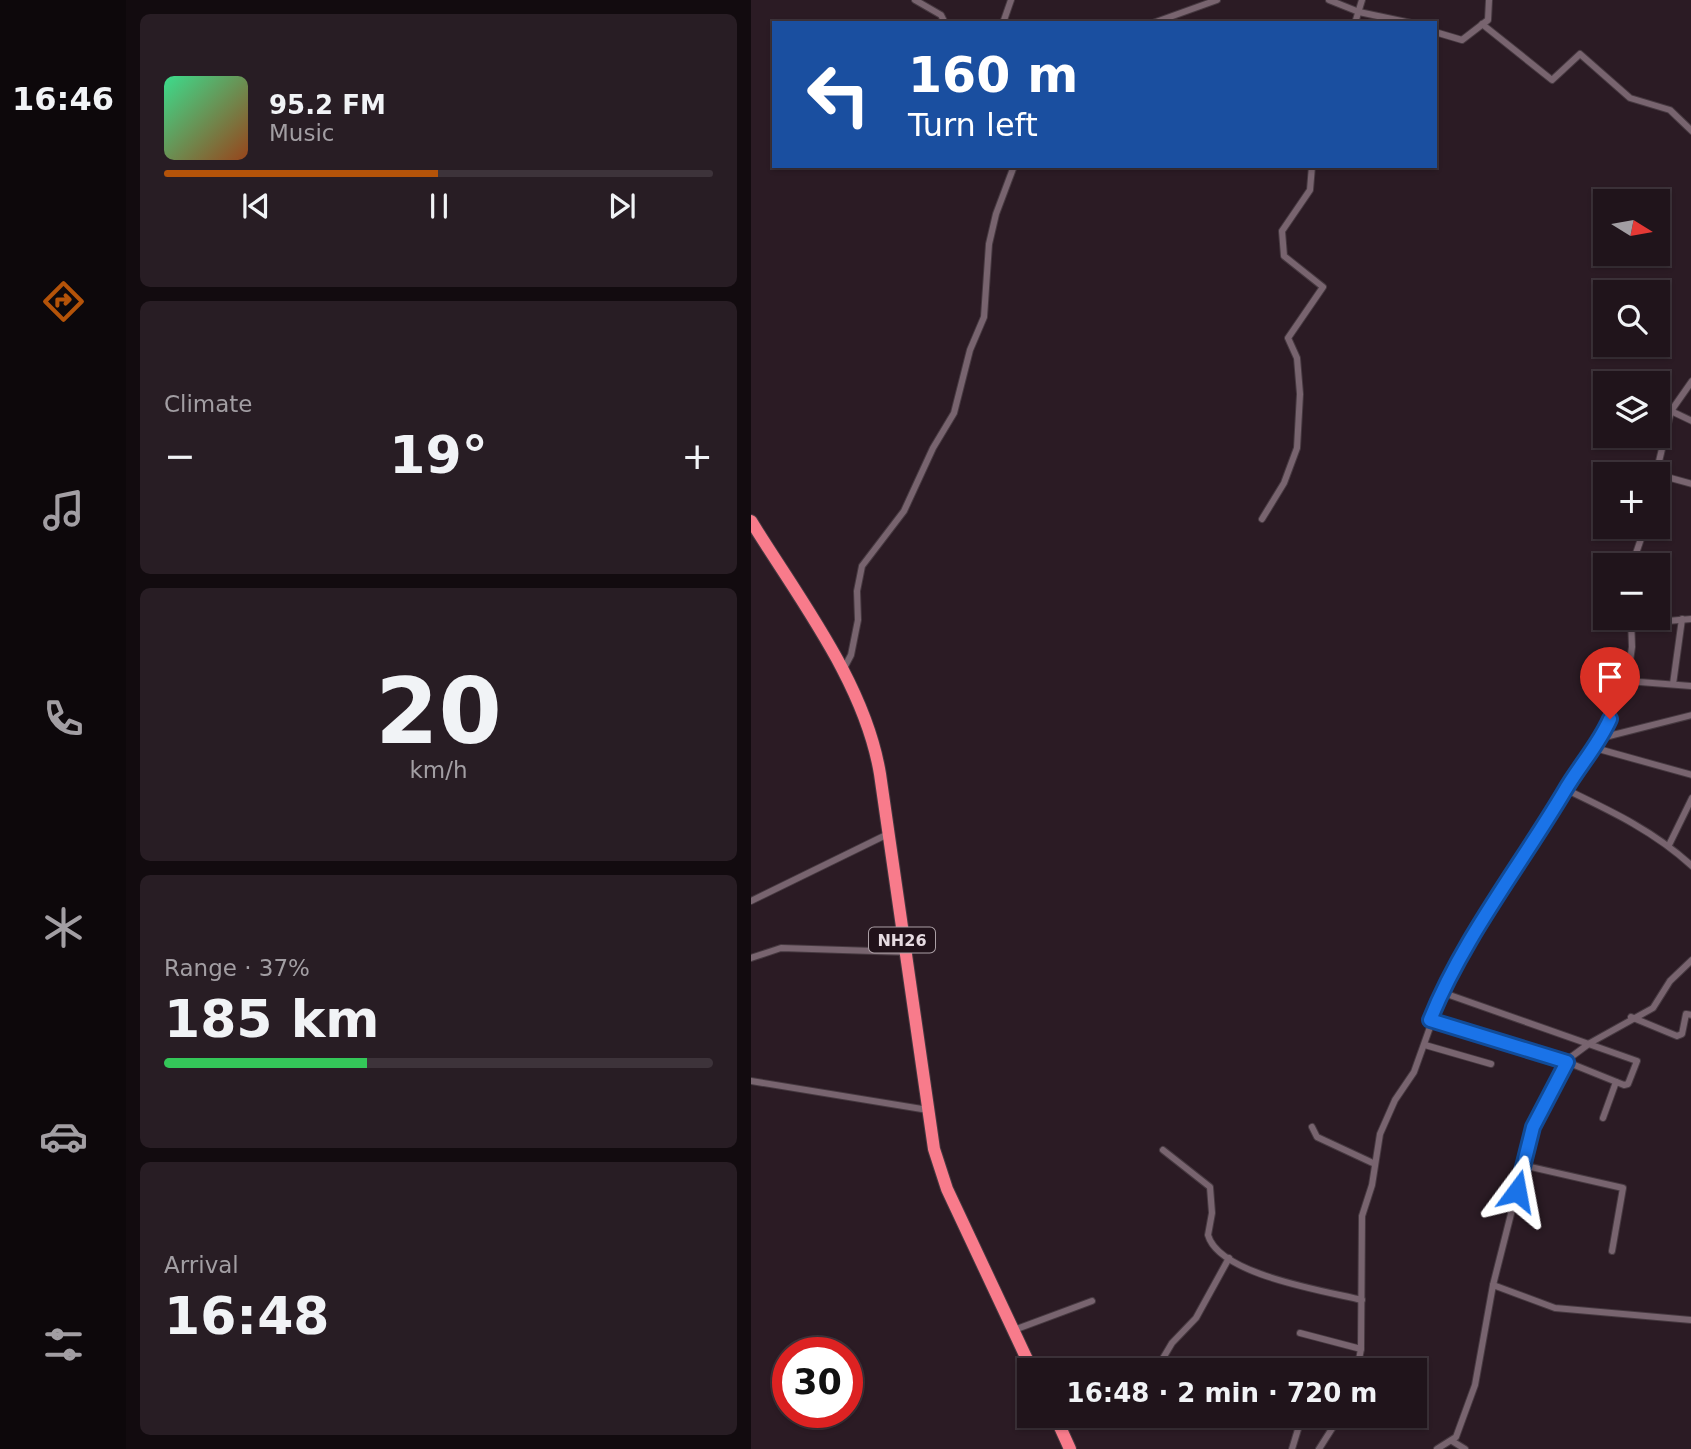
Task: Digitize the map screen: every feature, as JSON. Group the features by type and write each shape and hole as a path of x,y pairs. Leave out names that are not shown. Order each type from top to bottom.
{"highway":[{"name":"NH26","path":"751,521 842,672 863,710 875,742 928,1110 941,1176 1027,1358"},
{"path":"1060,1428 1070,1449"}],"street":[{"path":"915,0 941,15 944,21"},
{"path":"1003,21 1011,0"},
{"path":"1159,21 1217,0"},
{"path":"1329,0 1359,12 1402,21"},
{"path":"1356,21 1362,0"},
{"path":"1437,33 1462,40 1488,20 1489,0"},
{"path":"1482,24 1552,80 1580,54 1630,98 1670,110 1691,131"},
{"path":"842,672 851,655 858,620 857,591 862,566 904,511 933,448 954,414 970,350 984,317 990,244 996,214 1013,168"},
{"path":"1261,519 1284,483 1297,448 1300,394 1297,358 1288,338 1323,287 1284,256 1282,231 1310,190 1312,168"},
{"path":"1691,381 1670,411 1691,421"},
{"path":"1670,478 1691,484"},
{"path":"1670,619 1691,619"},
{"path":"1673,684 1682,619"},
{"path":"1359,1358 1362,1216 1380,1134 1425,1045 1430,1020 1449,974 1533,845 1565,789 1601,738 1627,681 1631,630"},
{"path":"1627,681 1691,686"},
{"path":"1601,738 1691,715"},
{"path":"1596,748 1691,775"},
{"path":"1565,789 1624,817 1669,845 1691,866"},
{"path":"1669,845 1691,799"},
{"path":"751,901 888,834"},
{"path":"751,958 781,948 904,952"},
{"path":"1437,1449 1456,1437 1475,1385 1493,1285 1533,1127 1567,1062 1590,1043 1631,1017 1653,1008 1670,981 1691,960"},
{"path":"1430,1020 1567,1062 1616,1082 1628,1084 1637,1061 1441,992"},
{"path":"1631,1017 1677,1036 1682,1034 1686,1014 1691,1015"},
{"path":"1425,1045 1491,1064"},
{"path":"751,1082 928,1110"},
{"path":"1603,1118 1616,1082"},
{"path":"1312,1127 1317,1137 1375,1164"},
{"path":"1163,1150 1210,1187 1212,1213 1208,1235 1217,1252 1290,1283 1362,1300"},
{"path":"1522,1165 1623,1188 1612,1251"},
{"path":"1163,1358 1172,1343 1195,1318 1229,1258"},
{"path":"1493,1285 1555,1308 1691,1320"},
{"path":"1014,1330 1092,1301"},
{"path":"1300,1333 1361,1349"},
{"path":"1292,1449 1298,1428"},
{"path":"1319,1449 1332,1428"},
{"path":"1452,1441 1465,1449"}],"route":[{"path":"1517,1191 1533,1127 1567,1062 1430,1020 1449,974 1533,845 1565,789 1596,748 1610,719"}]}
